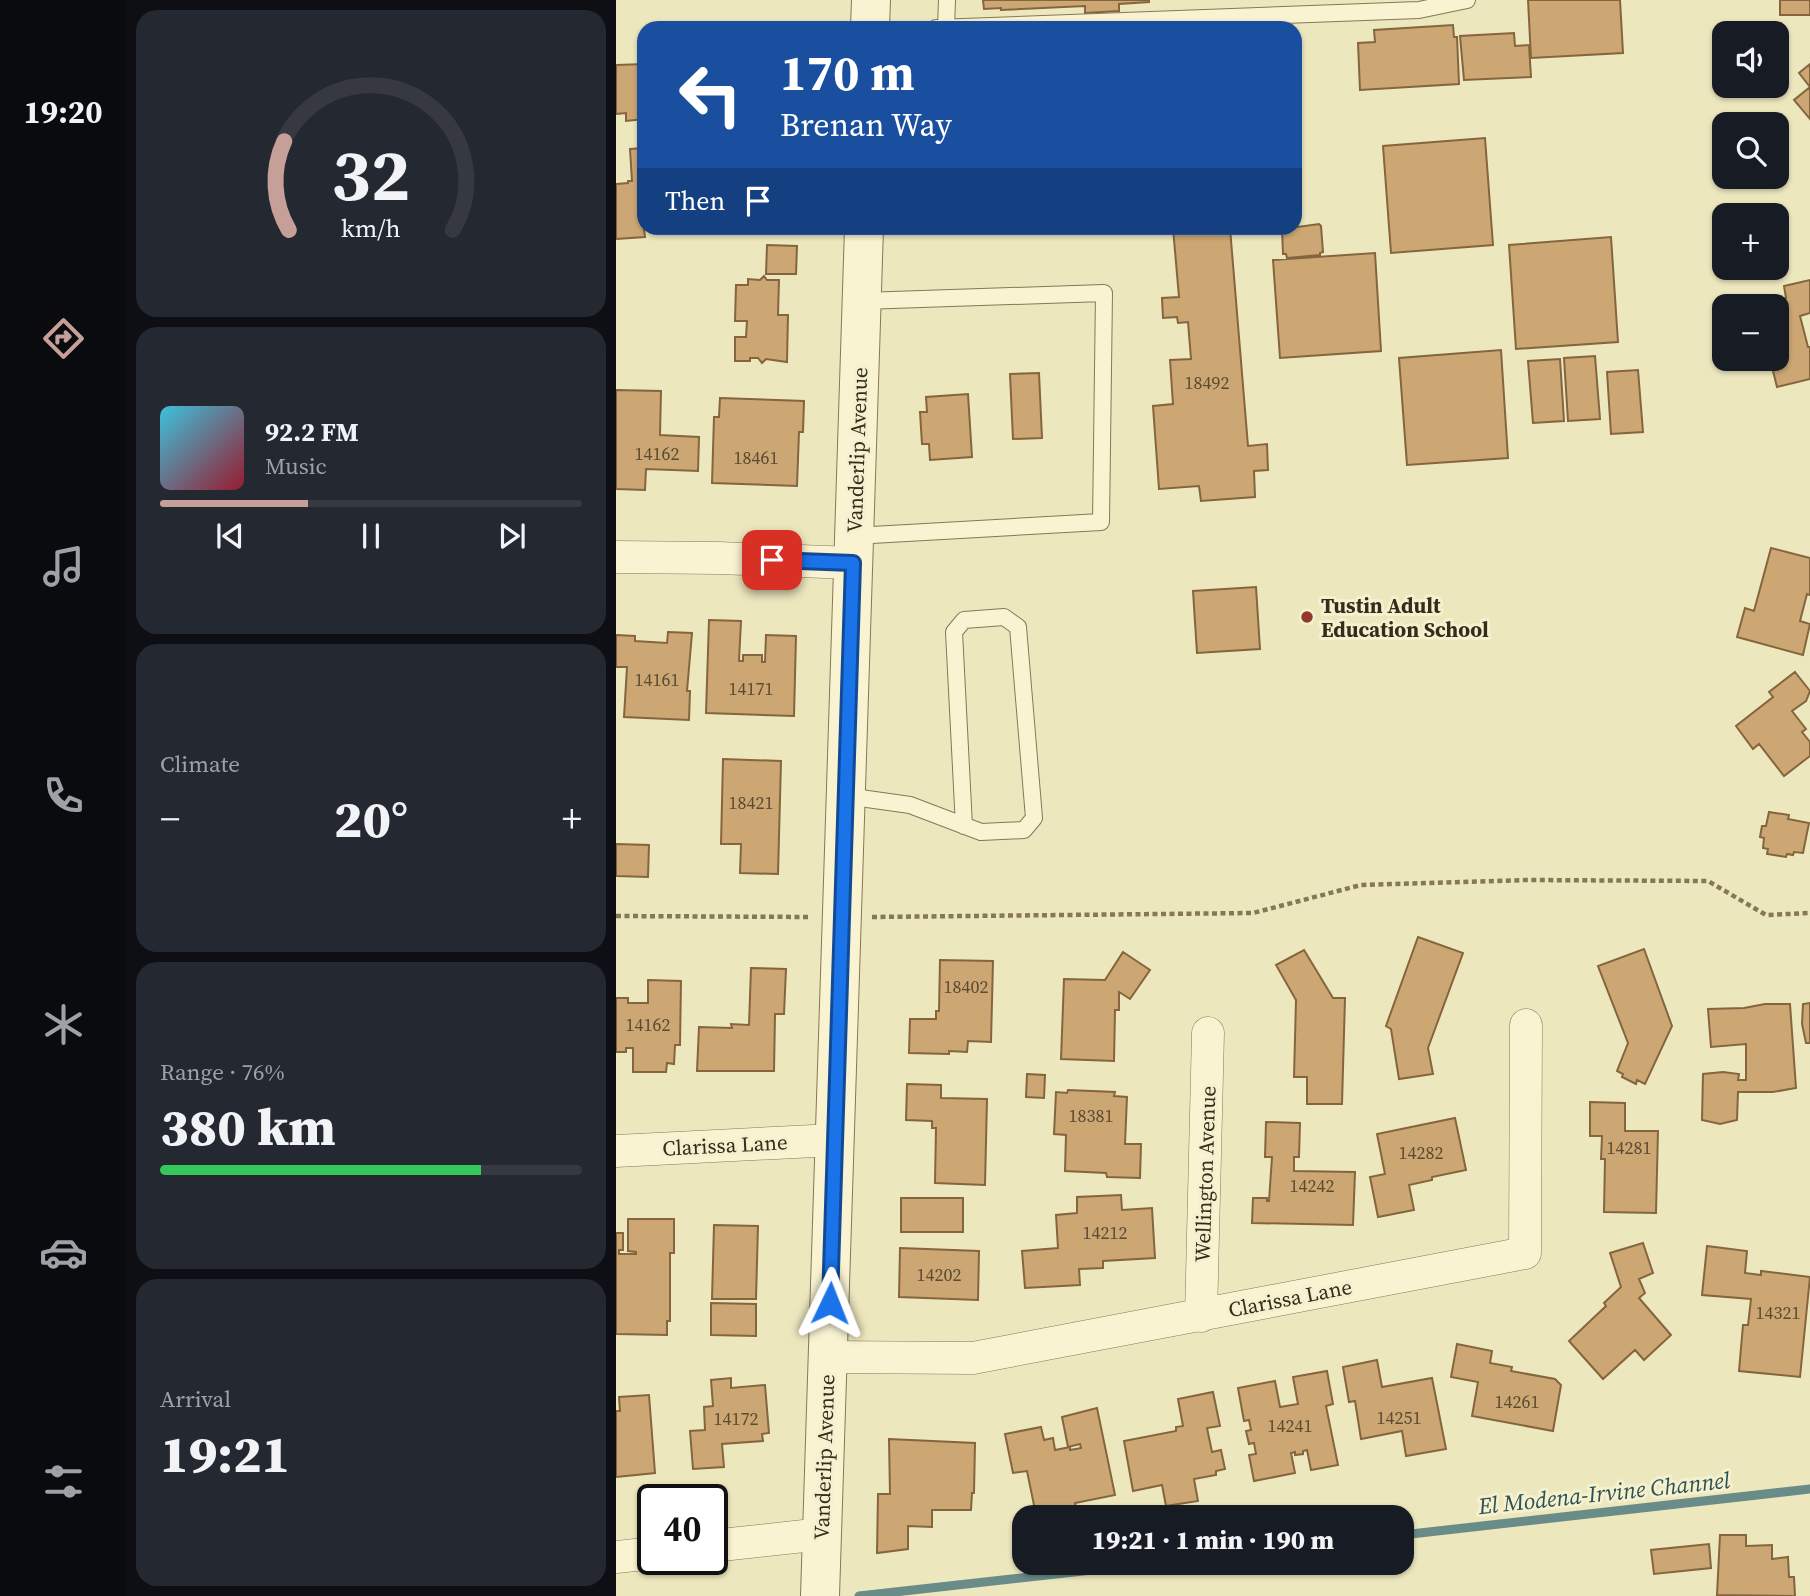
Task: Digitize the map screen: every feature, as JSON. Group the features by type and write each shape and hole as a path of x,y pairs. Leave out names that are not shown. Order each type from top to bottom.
{"street":[{"path":"870,21 871,0"},
{"name":"Vanderlip Avenue","path":"820,1596 864,235"},
{"path":"616,557 718,558 854,549"},
{"name":"Clarissa Lane","path":"828,1357 973,1358 1525,1253 1526,1025"},
{"name":"Wellington Avenue","path":"1201,1315 1208,1033"},
{"name":"Clarissa Lane","path":"616,1151 835,1140"},
{"path":"728,1544 822,1534"},
{"path":"616,1557 637,1555"}],"lane":[{"path":"946,21 947,0"},
{"path":"1075,21 1350,6 1424,9 1467,0"},
{"path":"854,549 1101,522 1104,293 861,301"},
{"path":"846,796 910,805 964,826 981,832 1024,830 1034,818 1018,626 1004,617 964,620 954,632 964,826"}],"path":[{"path":"616,916 842,918 1253,913 1360,885 1527,880 1708,881 1766,915 1810,913"}],"building":[{"path":"983,0 1149,2 1119,4 1119,11 1085,13 1085,6 984,9"},
{"path":"1528,0 1620,0 1623,53 1531,58"},
{"path":"1780,0 1810,0 1810,15 1780,15"},
{"path":"1453,25 1454,37 1457,37 1459,84 1360,90 1358,43 1375,42 1374,30"},
{"path":"1514,33 1515,46 1529,45 1531,77 1464,80 1460,36"},
{"path":"637,64 637,120 626,121 626,113 616,114 616,65"},
{"path":"1810,64 1810,87 1799,73"},
{"path":"1810,87 1810,119 1794,100"},
{"path":"1485,138 1493,245 1391,253 1383,146"},
{"path":"637,148 637,235 645,237 616,239 616,184 632,181 630,149"},
{"path":"1302,226 1321,226 1323,252 1320,255 1287,258 1286,254 1283,254 1282,235 1302,235"},
{"path":"1174,235 1231,235 1248,446 1267,444 1268,470 1254,471 1255,497 1201,501 1199,486 1159,489 1153,406 1173,404 1170,360 1191,359 1188,322 1178,323 1177,317 1163,318 1162,298 1179,297"},
{"path":"1611,237 1618,342 1516,349 1509,245"},
{"path":"767,245 797,246 796,274 766,274"},
{"path":"1375,253 1381,351 1280,358 1273,260"},
{"path":"764,276 767,280 779,280 778,315 788,315 787,362 766,359 762,363 758,358 735,361 735,337 746,337 747,321 735,321 736,285 748,285 748,279 760,280"},
{"path":"1810,280 1810,313 1800,316 1810,347 1810,379 1777,387 1773,371 1789,371 1789,294 1785,294 1784,286"},
{"path":"1501,350 1508,458 1407,465 1399,358"},
{"path":"1595,356 1600,419 1568,421 1564,358"},
{"path":"1560,359 1564,421 1533,423 1528,361"},
{"path":"1638,370 1643,432 1611,434 1607,372"},
{"path":"1039,373 1042,438 1013,439 1010,374"},
{"path":"616,390 661,391 660,435 699,437 698,471 646,469 645,490 616,489"},
{"path":"968,394 972,457 930,460 929,444 922,444 920,412 927,412 926,397"},
{"path":"720,398 804,401 803,432 799,432 797,486 712,483 714,417 719,417"},
{"path":"1771,548 1810,558 1810,595 1807,594 1800,621 1810,624 1803,655 1737,637 1745,608 1754,611"},
{"path":"1256,587 1260,649 1197,653 1193,591"},
{"path":"709,620 741,621 739,661 743,661 743,655 762,655 762,662 765,662 766,635 796,636 794,716 706,713"},
{"path":"668,632 692,633 687,691 690,691 689,720 624,717 627,667 616,667 616,635 635,636 635,641 667,643"},
{"path":"1795,672 1810,691 1806,701 1792,711 1806,729 1802,732 1810,742 1810,756 1784,776 1759,744 1753,749 1736,726 1773,697 1769,692"},
{"path":"723,759 781,761 778,874 740,873 741,844 721,844"},
{"path":"1769,812 1789,815 1788,819 1809,823 1803,853 1794,852 1786,857 1767,854 1768,849 1763,848 1764,838 1760,837"},
{"path":"616,844 649,845 648,877 616,876"},
{"path":"1418,937 1463,953 1428,1048 1433,1074 1399,1079 1391,1029 1386,1026"},
{"path":"1644,949 1672,1026 1645,1084 1637,1080 1636,1084 1622,1077 1623,1074 1617,1071 1628,1043 1598,966"},
{"path":"1304,950 1333,998 1345,998 1342,1104 1307,1104 1307,1077 1294,1077 1296,1000 1276,965"},
{"path":"1123,952 1150,970 1130,999 1119,992 1119,1010 1115,1010 1114,1061 1061,1059 1064,979 1105,980"},
{"path":"940,960 993,961 991,1042 968,1041 967,1052 909,1053 910,1019 936,1019 936,1011 939,1011"},
{"path":"751,968 786,969 784,1014 775,1014 774,1071 697,1071 699,1027 732,1028 731,1024 749,1025"},
{"path":"648,980 681,981 680,1045 675,1045 674,1064 667,1063 666,1072 633,1072 633,1048 626,1048 626,1052 616,1052 616,998 628,998 628,1003 648,1003"},
{"path":"1810,1003 1810,1043 1806,1043 1802,1024 1803,1004"},
{"path":"1765,1004 1790,1004 1796,1088 1773,1092 1738,1092 1737,1120 1720,1124 1702,1120 1703,1074 1739,1074 1738,1080 1746,1080 1746,1044 1711,1047 1708,1009 1744,1008"},
{"path":"1027,1074 1045,1075 1044,1098 1026,1097"},
{"path":"907,1084 941,1085 941,1098 987,1099 985,1185 935,1183 936,1128 932,1128 932,1121 906,1120"},
{"path":"1068,1090 1115,1092 1114,1096 1127,1097 1125,1144 1141,1144 1140,1178 1065,1171 1066,1135 1054,1134 1056,1092 1067,1093"},
{"path":"1590,1102 1625,1103 1625,1131 1658,1131 1656,1213 1604,1212 1605,1159 1601,1159 1602,1136 1590,1136"},
{"path":"1455,1118 1466,1170 1409,1185 1414,1210 1378,1217 1370,1177 1385,1174 1377,1134"},
{"path":"1266,1122 1300,1123 1299,1157 1294,1157 1294,1171 1355,1172 1353,1225 1252,1223 1253,1198 1267,1198 1269,1201 1272,1157 1265,1157"},
{"path":"1121,1195 1122,1210 1152,1208 1155,1258 1103,1261 1103,1268 1079,1269 1080,1285 1025,1288 1022,1251 1058,1248 1056,1215 1077,1213 1077,1197"},
{"path":"901,1198 963,1198 963,1232 901,1232"},
{"path":"628,1219 674,1219 674,1253 670,1253 670,1321 667,1321 667,1335 616,1334 616,1233 623,1233 623,1250 619,1250 619,1254 636,1254 628,1251"},
{"path":"714,1225 758,1226 756,1299 712,1299"},
{"path":"1643,1243 1653,1273 1639,1279 1645,1293 1639,1298 1671,1335 1644,1360 1635,1350 1603,1379 1569,1341 1606,1306 1604,1303 1621,1287 1610,1253"},
{"path":"1707,1246 1747,1251 1745,1273 1761,1275 1761,1271 1810,1277 1800,1377 1739,1371 1743,1325 1748,1325 1751,1299 1702,1295"},
{"path":"900,1248 979,1251 978,1300 899,1297"},
{"path":"711,1303 756,1304 756,1336 711,1335"},
{"path":"1457,1344 1492,1351 1490,1363 1512,1367 1511,1371 1555,1379 1561,1385 1553,1431 1472,1416 1478,1382 1451,1377"},
{"path":"1377,1360 1382,1387 1432,1378 1446,1449 1406,1456 1402,1431 1361,1439 1355,1401 1349,1402 1343,1367"},
{"path":"1327,1371 1333,1404 1326,1406 1338,1465 1311,1470 1307,1450 1303,1451 1303,1454 1295,1455 1295,1452 1291,1453 1295,1473 1254,1481 1249,1455 1256,1454 1254,1443 1249,1444 1246,1431 1251,1430 1249,1420 1244,1421 1238,1388 1275,1381 1280,1407 1298,1404 1293,1377"},
{"path":"731,1378 731,1388 765,1385 769,1433 762,1434 763,1441 722,1444 724,1467 693,1469 690,1431 705,1430 704,1407 713,1406 711,1380"},
{"path":"1213,1392 1220,1426 1207,1428 1212,1452 1221,1450 1225,1469 1216,1471 1216,1475 1194,1479 1198,1501 1166,1505 1162,1485 1133,1491 1124,1441 1176,1431 1176,1427 1183,1426 1178,1399"},
{"path":"649,1395 655,1473 616,1477 616,1411 620,1411 619,1397"},
{"path":"1097,1408 1115,1495 1075,1505 1034,1505 1027,1471 1013,1473 1005,1434 1041,1427 1044,1440 1053,1438 1055,1450 1081,1448 1080,1444 1068,1447 1062,1417"},
{"path":"889,1439 975,1443 974,1493 971,1510 932,1510 932,1527 908,1526 908,1549 877,1553 878,1494 890,1494"},
{"path":"1720,1535 1746,1535 1746,1546 1772,1545 1772,1559 1788,1557 1789,1577 1794,1577 1795,1596 1717,1595"},
{"path":"1709,1544 1711,1568 1654,1574 1651,1550"}],"waterway":[{"name":"El Modena-Irvine Channel","path":"1414,1534 1810,1489"},
{"name":"El Modena-Irvine Channel","path":"859,1596 1047,1575"}],"place":[{"name":"Tustin Adult Education School","path":"1307,617"}],"route":[{"path":"772,560 853,563 830,1303"}]}
